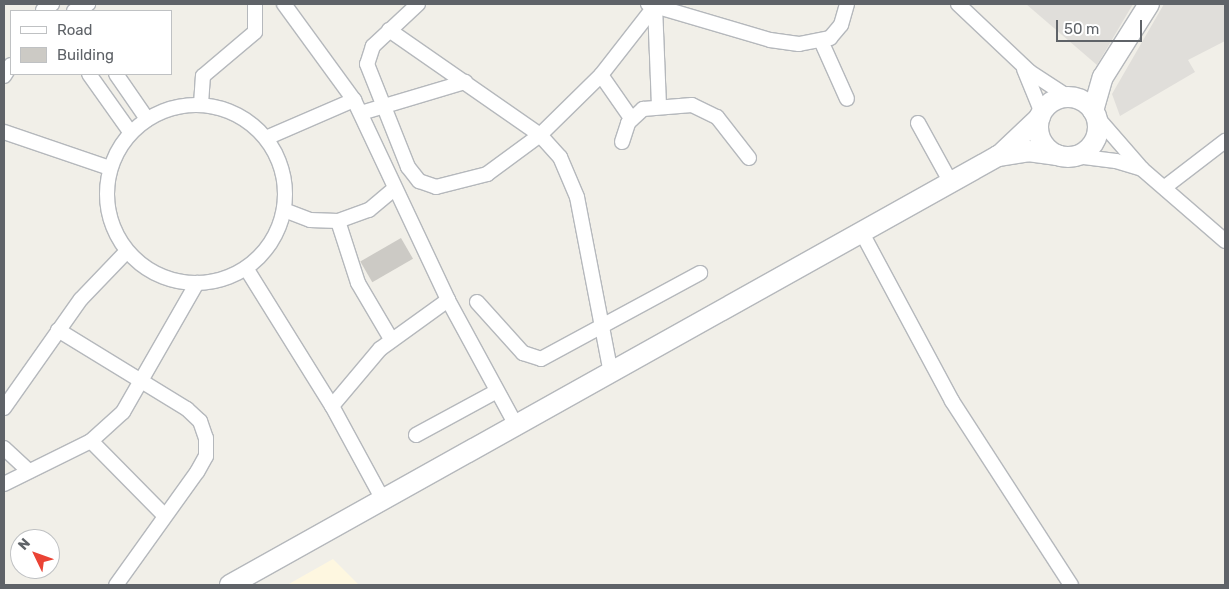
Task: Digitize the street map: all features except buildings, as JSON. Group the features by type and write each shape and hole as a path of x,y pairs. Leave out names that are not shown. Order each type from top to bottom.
{"main road":[{"path":"998,156 1028,152 1067,156 1095,141 1095,113 1102,77 1149,4"},
{"path":"230,585 517,427 862,233 950,181 998,156 1053,102 1072,98 1102,77"},
{"path":"1072,98 1095,113"},
{"path":"1041,115 1041,140 1067,156"}],"street":[{"path":"77,10 88,4"},
{"path":"201,104 203,76 255,32 255,4"},
{"path":"284,4 354,100 448,300 517,427"},
{"path":"418,4 389,30 367,58 383,107 413,174 436,186 487,174 540,135 601,75 652,5"},
{"path":"685,13 700,4"},
{"path":"652,5 685,13 770,40 822,43 842,24 847,4"},
{"path":"958,4 1021,64 1072,98"},
{"path":"652,5 659,106"},
{"path":"389,30 540,135 571,176 610,374"},
{"path":"822,43 847,100"},
{"path":"1021,64 1041,115"},
{"path":"90,75 131,133"},
{"path":"117,75 147,119"},
{"path":"601,75 631,118"},
{"path":"361,113 465,82"},
{"path":"266,138 354,100"},
{"path":"201,104 231,111 266,138 283,172 284,210 271,243 246,268 197,283 158,275 127,251 110,220 107,186 110,168 131,133 147,119 173,108 201,104"},
{"path":"622,142 631,118 659,106 706,109 749,158"},
{"path":"1095,113 1142,169 1225,241"},
{"path":"918,123 950,181"},
{"path":"4,132 110,168"},
{"path":"1164,187 1225,141"},
{"path":"1067,156 1116,160 1142,169"},
{"path":"284,210 310,220 338,221 370,210 394,188"},
{"path":"338,221 358,283 391,339"},
{"path":"862,233 952,401 1072,585"},
{"path":"4,408 58,330 127,251"},
{"path":"246,268 332,406 383,500"},
{"path":"477,302 534,359 548,357 600,326 700,273"},
{"path":"4,484 91,441 123,412 143,384 197,283"},
{"path":"332,406 391,339 448,300"},
{"path":"58,330 143,384 187,409 200,421 206,438 206,456 197,472 116,585"},
{"path":"416,435 497,391"},
{"path":"91,441 165,516"},
{"path":"4,448 29,471"}],"shaded area":[{"path":"1026,4 1133,4 1097,65"},
{"path":"1164,4 1225,4 1225,41 1188,60 1195,72 1120,116 1112,94"},
{"path":"333,559 359,585 287,585"}]}
